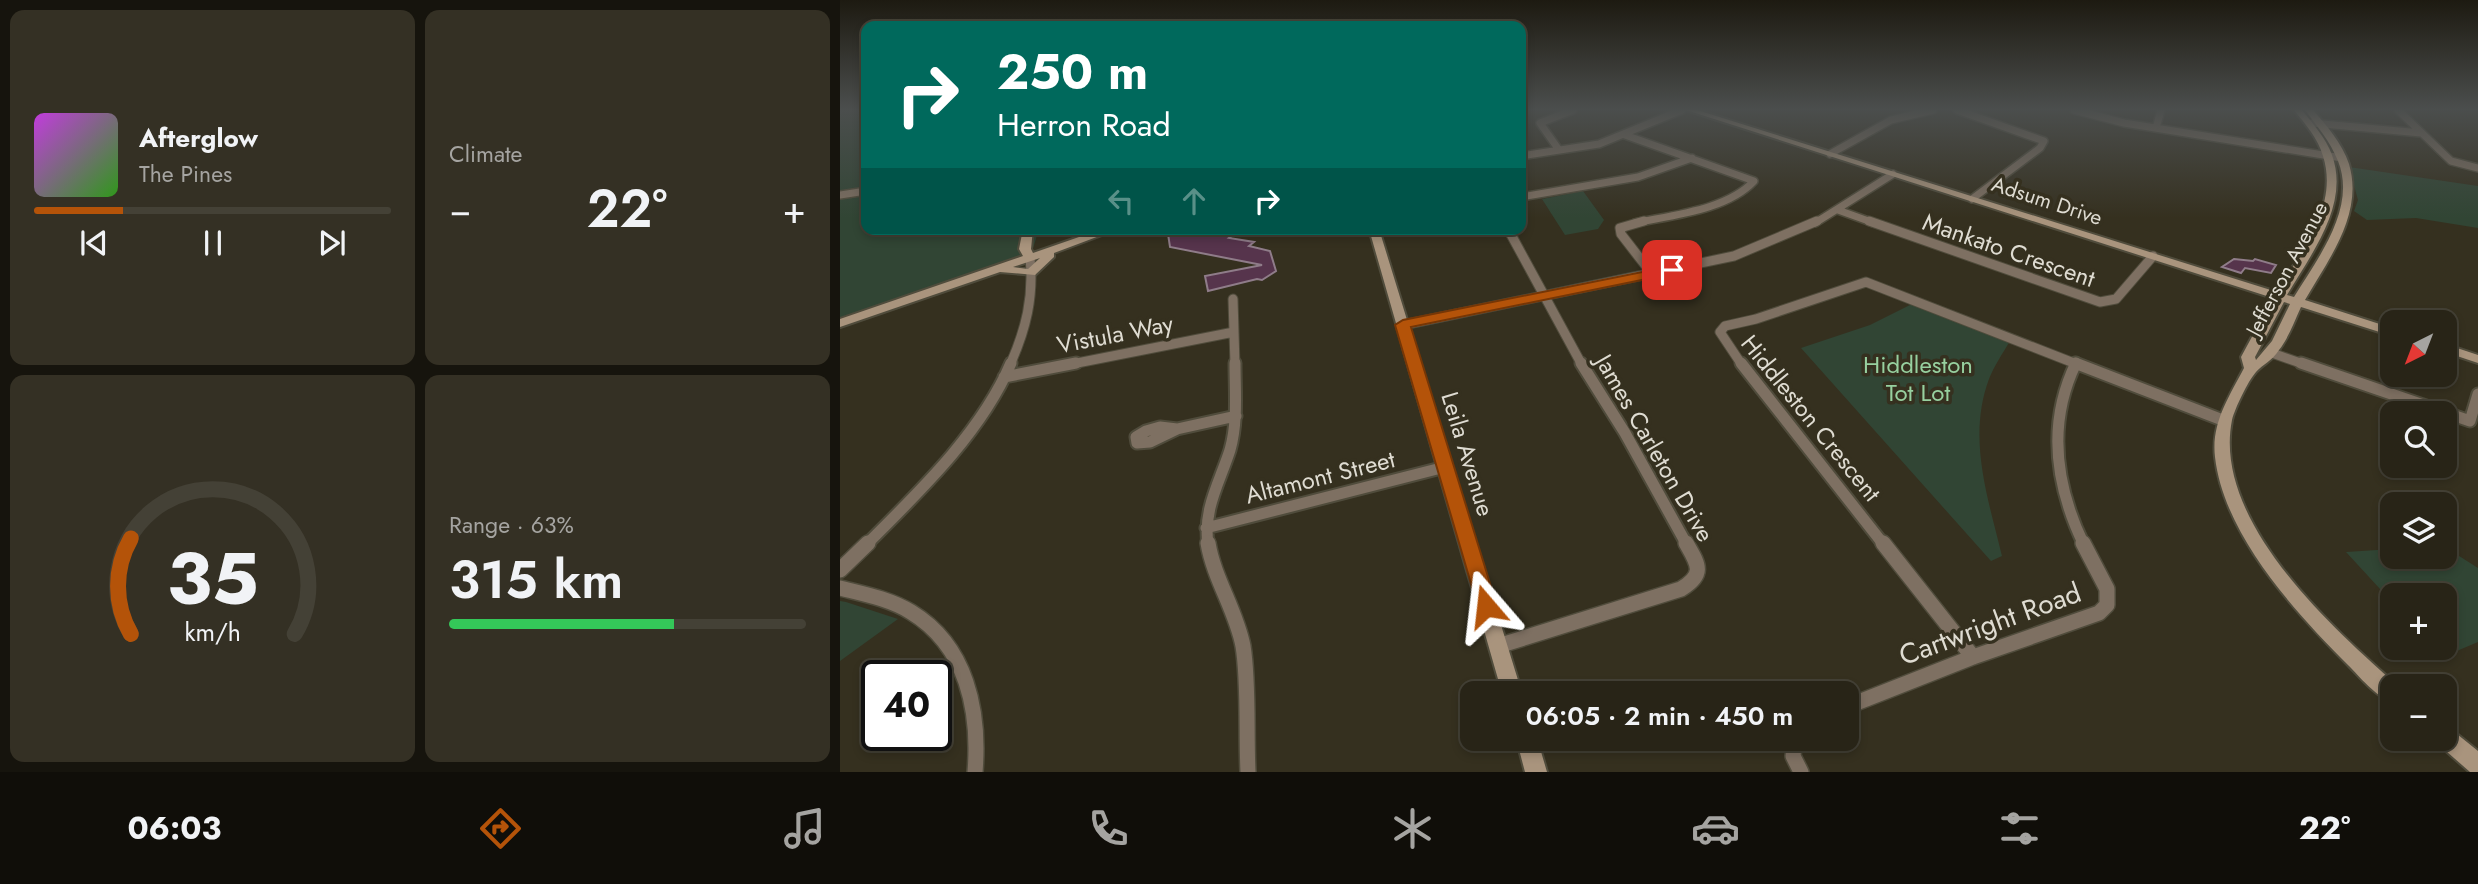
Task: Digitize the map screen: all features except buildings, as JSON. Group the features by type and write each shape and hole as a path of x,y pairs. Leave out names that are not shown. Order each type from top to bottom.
{"street":[{"path":"1556,146 1559,150"},
{"path":"1526,155 1585,146"},
{"path":"1652,274 1621,234 1620,228 1716,202 1754,184 1752,179 1657,146"},
{"name":"Adsum Drive","path":"1805,146 2380,328"},
{"path":"1830,154 1844,146"},
{"path":"1972,199 2041,146"},
{"path":"2267,146 2342,159"},
{"name":"Jefferson Avenue","path":"2323,146 2328,156 2333,187 2323,227 2280,296 2248,357 2251,368 2225,421 2223,450 2231,494 2255,539 2289,588 2318,622 2380,681"},
{"name":"Jefferson Avenue","path":"2251,368 2265,363 2272,353 2297,302 2346,216 2349,195 2342,159 2334,146"},
{"path":"2435,146 2451,161 2478,168"},
{"path":"1526,196 1638,177 1692,158"},
{"path":"1403,325 1710,262 1761,247 1838,210 1893,174"},
{"path":"840,195 861,192"},
{"path":"2332,195 2349,195"},
{"name":"Mankato Crescent","path":"1838,210 2100,302 2116,299 2153,256"},
{"path":"840,570 910,500 954,449 1004,377 1023,334 1033,292 1030,258 1025,249 1027,235"},
{"path":"840,323 1096,235"},
{"name":"Leila Avenue","path":"1376,235 1508,681"},
{"name":"James Carleton Drive","path":"1498,646 1681,589 1693,582 1698,573 1698,564 1632,445 1596,391 1511,235"},
{"path":"2312,243 2329,249"},
{"path":"1031,273 1040,261 1063,247"},
{"path":"989,272 1007,269 1031,273"},
{"name":"Hiddleston Crescent","path":"1973,657 1723,340 1720,332 1725,326 1756,319 1866,282 2225,421"},
{"path":"1233,299 1237,416 1230,449 1209,503 1206,528 1211,562 1233,609 1243,649 1248,772"},
{"name":"Vistula Way","path":"1004,377 1234,332"},
{"path":"2457,352 2478,359"},
{"path":"2272,353 2470,421 2478,394"},
{"name":"Cartwright Road","path":"1859,702 1973,657 2092,615 2107,605 2106,589 2070,515 2059,475 2057,412 2067,377 2076,363"},
{"path":"1177,429 1237,416"},
{"name":"Altamont Street","path":"1206,528 1445,467"},
{"path":"840,588 910,612 933,629 961,666 976,712 975,772"},
{"path":"2457,747 2478,765"},
{"path":"1529,751 1535,772"},
{"path":"1794,751 1793,756 1801,772"}],"green space":[{"path":"840,146 861,146 861,235 1037,235 1030,258 840,323"},
{"path":"2349,167 2478,186 2478,228 2416,218 2367,220 2354,211 2358,200"},
{"path":"1583,191 1604,220 1598,229 1565,235 1542,199"},
{"name":"Hiddleston Tot Lot","path":"1914,303 2010,341 1989,379 1980,423 1982,468 2002,556 1991,561 1801,348 1870,325"},
{"path":"2380,550 2380,569 2457,569 2457,555 2478,568 2478,642 2457,651 2457,583 2380,583 2380,589 2346,552"},
{"path":"840,601 846,602 898,619 840,661"}],"route":[{"path":"1486,606 1403,325 1672,270"}]}
